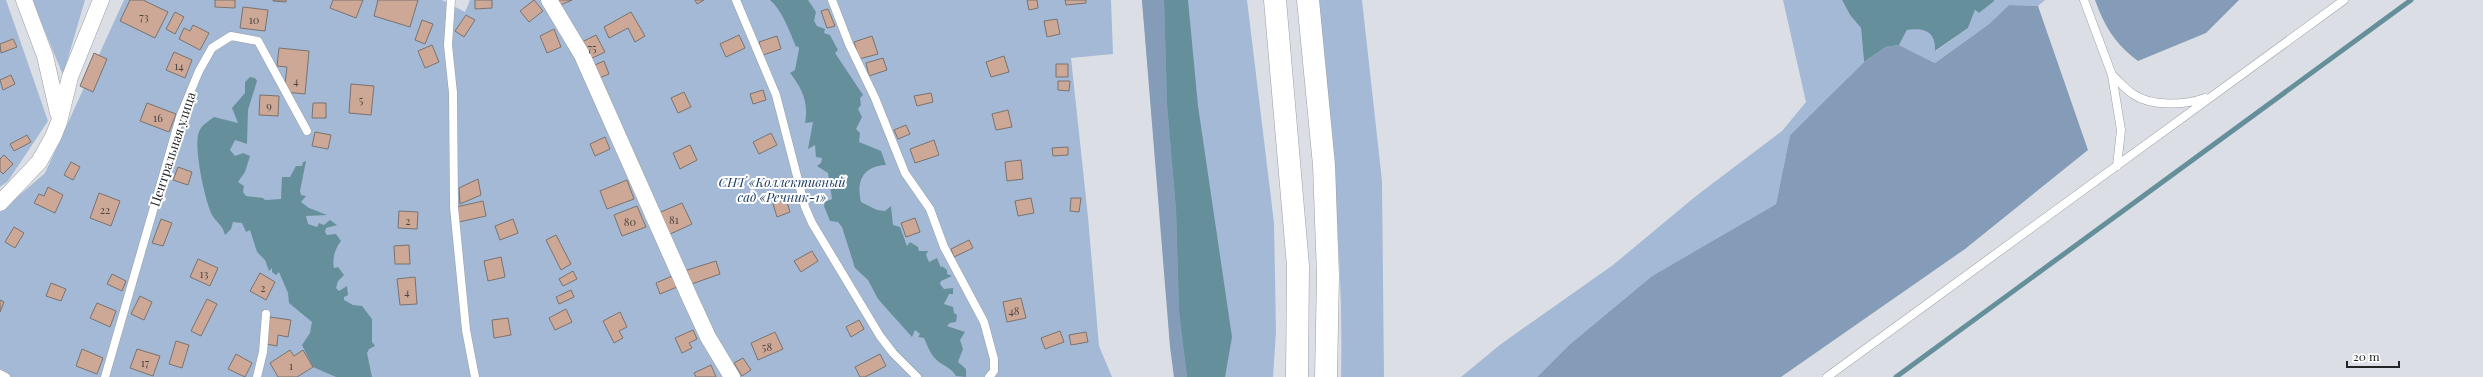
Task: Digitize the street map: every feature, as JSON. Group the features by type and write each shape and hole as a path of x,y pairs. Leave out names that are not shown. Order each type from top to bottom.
{"main road":[{"path":"1275,0 1298,266 1297,377"},
{"path":"1308,0 1324,165 1328,276 1326,377"}],"street":[{"path":"24,0 52,79 59,122"},
{"path":"0,203 39,162 59,122 70,77 101,0"},
{"path":"549,0 582,56 690,298 708,336 732,377"}],"lane":[{"path":"451,0 448,45 453,93 454,207 466,330 475,377"},
{"path":"736,0 776,95 805,207 812,223 880,336 893,353 917,377"},
{"path":"832,0 849,44 875,98 905,173 930,210 944,247 984,322 994,360 994,371 988,377"},
{"path":"2084,0 2112,75 2121,130 2116,166"},
{"path":"1827,377 2344,0"},
{"name":"Центральная улица","path":"105,377 180,117 198,71 212,48 231,36 258,41 307,131"},
{"path":"2112,75 2134,95 2158,102 2188,104 2212,96"},
{"path":"257,377 263,352 266,314"},
{"path":"0,374 6,377"}],"green space":[{"path":"0,0 6,0 48,121 8,181 0,187"},
{"path":"32,0 85,0 63,75"},
{"name":"СНТ «Коллективный сад «Речник-1»","path":"124,0 442,0 465,12 470,0 1111,0 1113,54 1071,58 1088,217 1099,346 1112,377 0,377 0,212 45,173"},
{"path":"1142,0 1247,0 1274,223 1276,332 1273,377 1174,377"},
{"path":"1316,0 1362,0 1382,181 1384,377 1341,377 1338,235"},
{"path":"1783,0 1842,0 1850,15 1861,28 1864,62 1790,135 1776,204 1652,276 1569,345 1537,377 1461,377 1501,344 1613,265 1696,196 1782,131 1806,102"},
{"path":"1994,0 2045,0 2038,6 2009,5 1989,24 1935,63 1899,45 1907,30 1920,29 1929,32 1934,39 1936,51 1968,28 1975,10 1979,13"}],"shaded area":[{"path":"770,0 808,0 816,12 814,21 817,26 825,29 824,33 830,35 838,50 835,53 863,95 860,98 861,105 858,109 862,117 856,129 860,133 859,142 881,151 886,165 872,168 863,176 860,188 861,202 877,210 885,211 891,206 893,225 900,227 907,246 910,242 918,247 919,251 928,251 926,255 929,262 937,258 941,268 942,266 947,270 947,274 952,276 941,281 940,284 944,289 953,288 953,294 949,294 944,304 953,307 954,313 957,315 956,322 950,323 947,326 965,332 960,340 963,349 958,362 966,369 966,377 956,376 951,370 936,360 924,338 918,337 920,334 915,330 912,337 878,299 868,280 855,268 842,227 838,222 830,221 824,206 825,202 832,199 828,173 817,166 821,163 822,158 816,157 815,145 808,149 813,122 805,123 806,109 804,96 790,73 795,70 799,49 798,46 796,47 782,15"},
{"path":"1142,0 1164,0 1167,105 1176,210 1179,312 1187,377 1174,377 1170,347"},
{"path":"1164,0 1188,0 1198,106 1232,337 1225,377 1187,377 1179,312 1176,210 1167,105"},
{"path":"1842,0 1994,1 1979,13 1975,10 1968,28 1935,51 1934,39 1928,32 1913,29 1907,30 1899,45 1886,47 1864,62 1861,28 1850,15"},
{"path":"2095,0 2239,0 2206,33 2138,61 2123,48 2107,27"},
{"path":"2009,5 2038,6 2088,150 1965,249 1781,377 1537,377 1569,345 1652,276 1776,204 1790,135 1864,62 1886,47 1899,45 1935,63 1989,24"},
{"path":"250,77 255,78 257,81 248,110 247,144 235,140 230,150 235,156 243,153 250,156 245,172 238,182 244,186 243,192 246,196 263,198 265,200 281,199 282,177 290,177 296,166 302,166 303,162 306,161 300,191 301,195 306,196 301,202 309,208 327,215 306,216 308,224 317,227 319,223 324,225 330,220 337,225 326,228 325,232 327,235 336,234 341,241 334,254 333,264 334,268 338,267 344,275 338,281 336,288 339,291 347,286 348,295 344,297 344,300 353,305 362,306 372,319 372,342 375,346 369,349 367,353 372,377 336,377 313,367 302,345 310,333 312,322 289,303 288,293 279,272 276,275 272,272 272,268 269,271 265,260 257,252 250,230 246,232 242,223 233,222 231,229 225,235 209,208 199,161 199,132 203,125 214,117 238,123 232,108 245,93 245,82"}],"building":[{"path":"130,0 143,0 168,12 155,38 120,21"},
{"path":"215,0 235,0 235,8 215,7"},
{"path":"286,0 286,2 273,1"},
{"path":"333,0 363,0 356,18 330,8"},
{"path":"378,0 418,0 410,27 374,16"},
{"path":"475,0 492,0 492,8 475,9"},
{"path":"534,0 543,11 529,22 520,11"},
{"path":"556,0 572,0 558,6"},
{"path":"695,0 704,0 697,4"},
{"path":"1027,0 1037,0 1038,8 1029,10"},
{"path":"1065,0 1086,0 1086,3 1066,5"},
{"path":"243,7 268,10 265,31 240,28"},
{"path":"828,9 835,26 827,28 821,11"},
{"path":"175,12 184,17 175,34 166,29"},
{"path":"631,12 645,36 635,42 628,28 609,38 604,27"},
{"path":"466,15 475,20 464,37 455,31"},
{"path":"1057,19 1060,34 1047,37 1044,21"},
{"path":"422,20 433,24 425,44 415,40"},
{"path":"193,25 209,33 200,50 179,39 184,28 190,31"},
{"path":"554,29 561,47 547,53 540,36"},
{"path":"596,35 605,52 588,60 580,43"},
{"path":"739,35 745,48 726,57 720,44"},
{"path":"777,36 781,49 763,55 759,42"},
{"path":"872,36 878,54 859,59 854,42"},
{"path":"13,39 17,47 1,53 0,44"},
{"path":"432,45 439,62 425,68 418,51"},
{"path":"279,48 309,51 305,94 284,92 287,67 277,66"},
{"path":"174,52 192,60 185,78 166,70"},
{"path":"94,53 107,59 93,92 80,86"},
{"path":"1004,56 1009,72 991,77 986,62"},
{"path":"883,58 887,70 869,76 866,63"},
{"path":"604,61 609,74 595,80 590,67"},
{"path":"1056,64 1068,64 1068,77 1056,77"},
{"path":"11,75 15,84 3,90 0,80"},
{"path":"1058,81 1070,81 1069,91 1058,90"},
{"path":"351,84 374,86 371,115 349,113"},
{"path":"763,90 766,100 753,104 750,94"},
{"path":"684,92 691,107 678,113 671,98"},
{"path":"931,93 933,102 917,106 914,96"},
{"path":"260,95 279,96 278,116 259,115"},
{"path":"147,103 176,114 169,132 140,121"},
{"path":"313,103 326,103 326,118 312,118"},
{"path":"1008,110 1012,127 996,130 992,114"},
{"path":"906,125 910,134 898,139 894,130"},
{"path":"315,132 331,135 328,149 312,146"},
{"path":"771,133 777,145 759,154 753,142"},
{"path":"27,135 31,142 14,151 10,144"},
{"path":"605,137 610,149 595,156 590,144"},
{"path":"934,140 939,155 915,163 910,149"},
{"path":"690,145 697,160 680,169 673,153"},
{"path":"1068,147 1068,155 1053,156 1052,148"},
{"path":"4,155 13,164 3,174 0,171 0,159"},
{"path":"1021,160 1023,179 1007,181 1005,162"},
{"path":"71,162 80,167 73,180 64,175"},
{"path":"178,167 192,172 188,185 173,180"},
{"path":"478,179 481,195 460,204 459,188"},
{"path":"627,180 634,199 607,209 600,191"},
{"path":"48,187 63,195 55,213 34,203 39,194 44,196"},
{"path":"99,193 120,201 111,226 90,218"},
{"path":"1031,198 1034,213 1018,216 1015,201"},
{"path":"1071,198 1081,198 1079,212 1070,211"},
{"path":"786,199 790,212 777,217 773,204"},
{"path":"483,201 486,216 459,222 456,207"},
{"path":"682,203 692,224 666,236 656,214"},
{"path":"637,206 646,227 622,236 614,215"},
{"path":"399,211 418,212 417,229 398,228"},
{"path":"915,218 920,232 906,237 901,223"},
{"path":"161,219 172,223 163,246 152,243"},
{"path":"513,219 518,233 500,240 495,226"},
{"path":"14,227 24,233 15,248 5,242"},
{"path":"556,235 571,264 561,270 546,240"},
{"path":"969,240 973,248 954,257 951,249"},
{"path":"409,245 410,264 395,264 394,246"},
{"path":"812,251 818,261 801,272 794,261"},
{"path":"501,257 505,277 488,281 484,261"},
{"path":"198,259 218,268 210,286 190,277"},
{"path":"716,261 720,274 686,286 681,272"},
{"path":"573,271 577,279 563,286 559,279"},
{"path":"260,273 275,282 266,300 250,291"},
{"path":"112,274 126,281 122,291 107,284"},
{"path":"672,276 677,287 660,294 656,283"},
{"path":"415,277 417,304 400,305 397,279"},
{"path":"51,283 66,289 61,301 46,296"},
{"path":"571,290 574,297 559,304 556,297"},
{"path":"140,296 152,302 144,320 131,314"},
{"path":"1021,298 1026,318 1007,322 1003,302"},
{"path":"207,299 217,304 201,336 191,331"},
{"path":"0,300 4,302 0,312"},
{"path":"97,303 116,311 110,327 90,318"},
{"path":"566,309 572,322 555,330 549,318"},
{"path":"620,312 627,327 619,331 623,338 614,343 603,321"},
{"path":"270,317 291,320 288,337 278,335 277,346 266,344"},
{"path":"508,318 511,335 494,338 492,320"},
{"path":"859,320 864,329 851,337 846,327"},
{"path":"693,330 697,339 689,343 692,348 682,353 675,338"},
{"path":"1060,331 1064,342 1045,349 1041,338"},
{"path":"775,332 783,349 758,360 751,343"},
{"path":"1086,332 1088,342 1071,345 1069,335"},
{"path":"176,341 189,345 182,368 169,364"},
{"path":"82,349 103,358 97,374 76,366"},
{"path":"137,349 160,356 153,376 130,368"},
{"path":"290,350 294,356 303,350 313,367 297,377 278,377 270,363"},
{"path":"236,354 252,363 245,377 228,369"},
{"path":"880,354 886,366 865,377 860,377 855,367"},
{"path":"743,358 751,370 742,376 734,363"},
{"path":"711,365 716,377 696,377 694,373"}],"waterway":[{"path":"1896,377 2411,0"}]}
